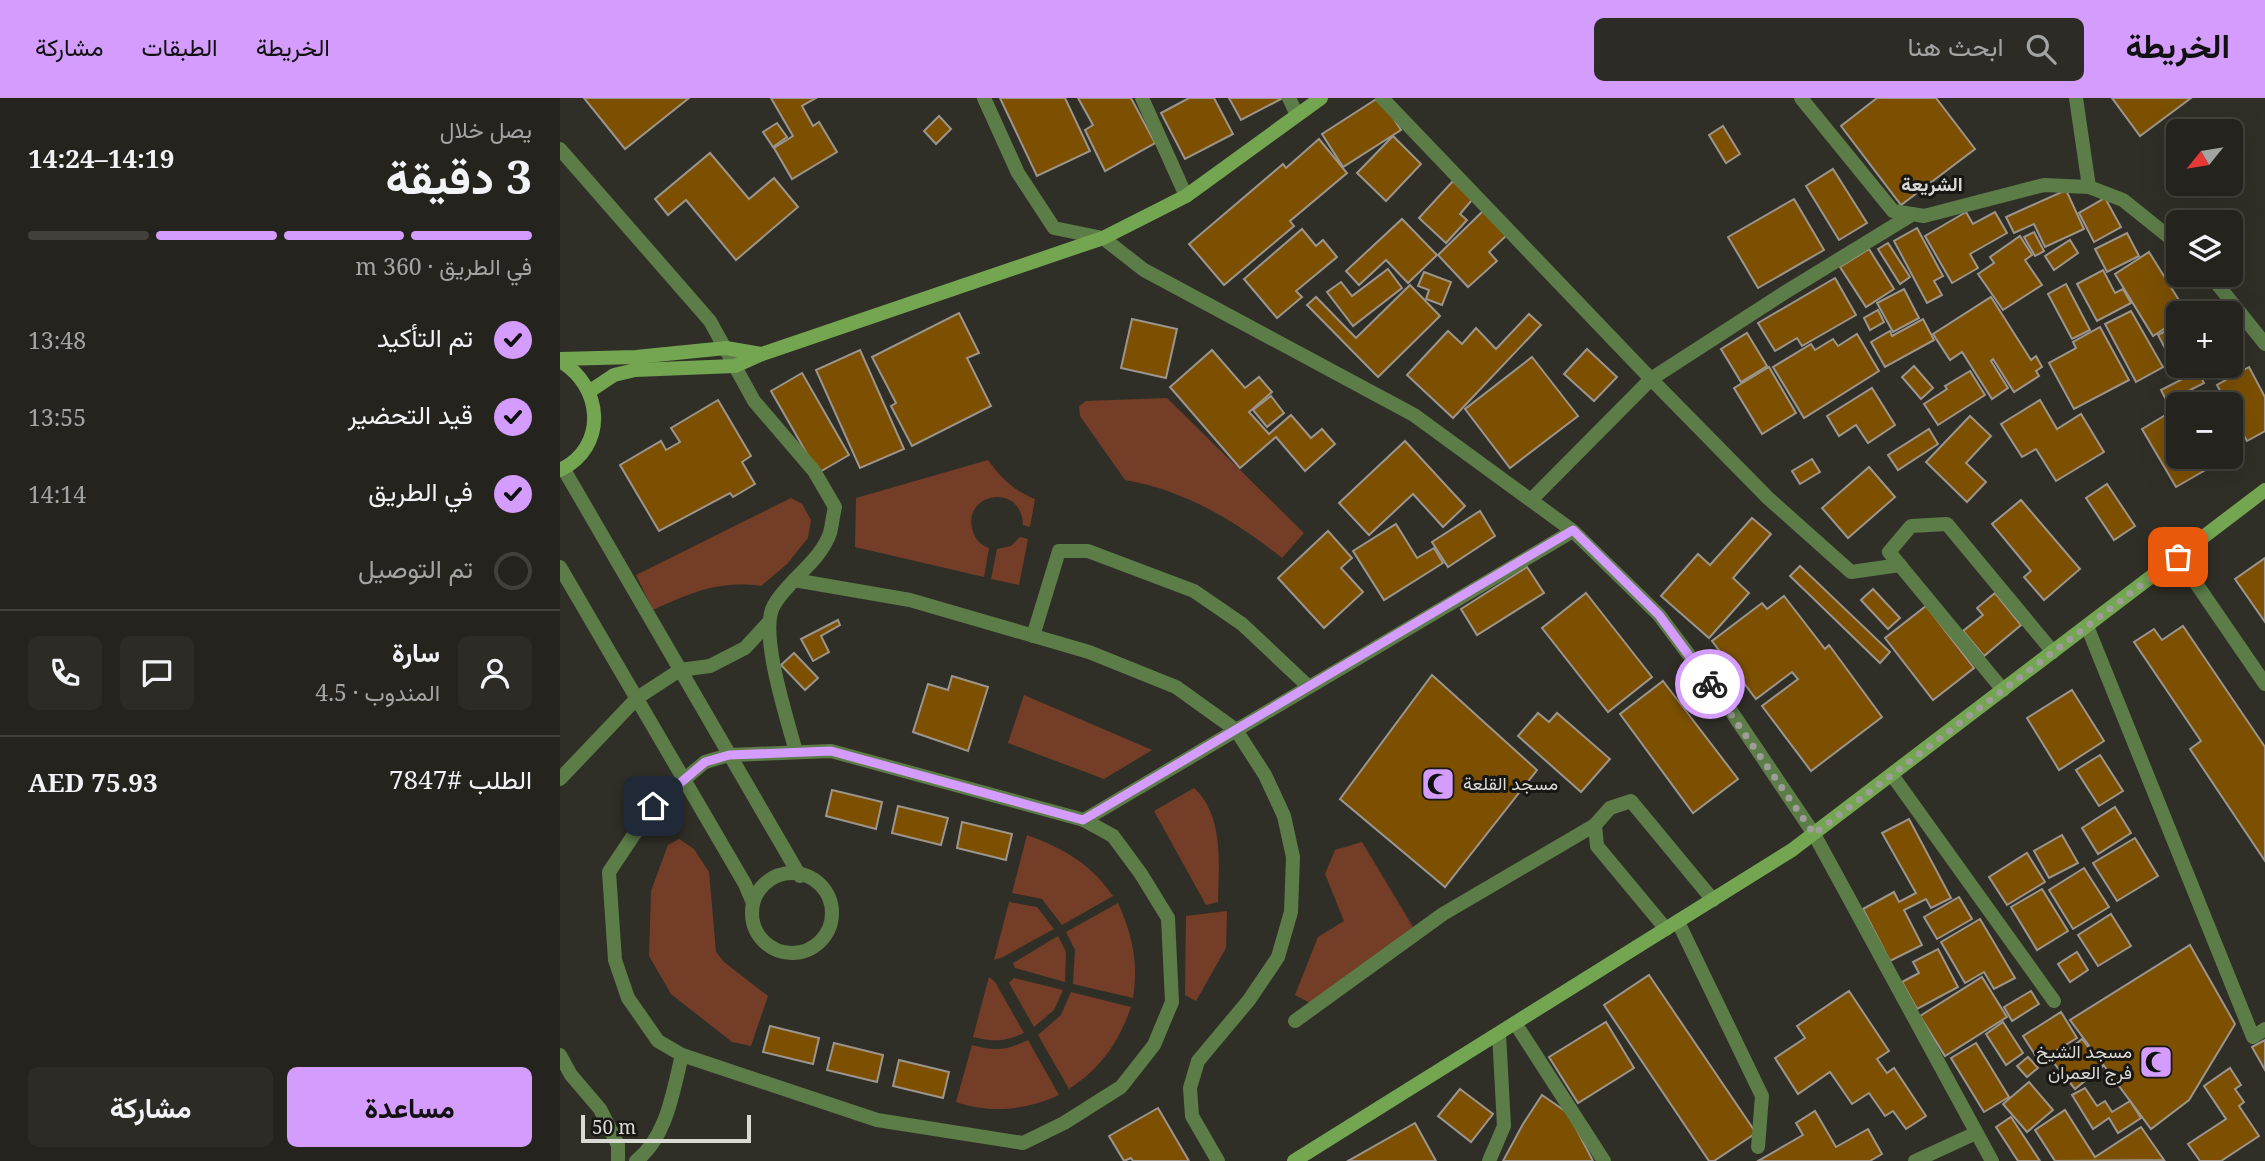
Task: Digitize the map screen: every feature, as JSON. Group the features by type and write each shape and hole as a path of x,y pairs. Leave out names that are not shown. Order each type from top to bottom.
{"street":[{"path":"984,98 1018,173 1054,228 1103,238 1144,270 1415,415 1573,530 1659,615 1731,711 1814,834 1992,1161"},
{"path":"1142,98 1186,197"},
{"path":"1289,98 1297,115"},
{"path":"590,391 614,375 635,370 735,366 762,354 1103,238 1186,197 1321,98"},
{"path":"1382,98 1768,498 1851,572 1900,565"},
{"path":"1801,98 1893,211 1924,216 2044,185 2089,187 2123,200 2166,235"},
{"path":"2076,98 2089,187"},
{"path":"560,149 710,321 754,401 814,471 835,507 829,535 813,560 773,607 769,622 774,666 796,752"},
{"path":"1531,500 1651,379 1913,214"},
{"path":"2220,287 2265,344"},
{"path":"560,360 635,357 726,348 762,354"},
{"path":"560,360 572,368 590,391 594,408 593,429 585,449 570,465 561,469 800,876"},
{"path":"1294,1161 1792,850 2265,491"},
{"path":"2003,690 1889,552 1911,526 1947,524 2053,652"},
{"path":"1083,820 1573,530"},
{"path":"1032,636 1059,551 1088,551 1194,591 1242,624 1309,687"},
{"path":"2178,557 2265,684"},
{"path":"560,567 745,884 753,903"},
{"path":"794,580 910,600 1089,652 1177,687 1236,730 1265,775 1284,816 1293,857 1291,912 1278,957 1249,1000 1198,1061 1190,1088 1192,1116 1218,1161"},
{"path":"560,779 637,698 680,670 710,666 745,648 769,622"},
{"path":"2087,626 2253,1037 2265,1028"},
{"path":"831,751 1083,820 1113,836 1168,918 1172,1002 1154,1045 1122,1087 1064,1123 1023,1143 877,1120 682,1055 658,1041 628,998 615,960 609,872 653,806 705,762 729,755 831,751"},
{"path":"1892,775 2054,1001"},
{"path":"1295,1021 1443,914 1595,825 1610,808 1632,801 1713,900"},
{"path":"1595,825 1597,846 1672,925 1762,1096 1758,1147"},
{"path":"789,872 817,881 831,903 830,928 814,947 798,953 782,953 763,941 752,922 753,903 758,891 773,877 789,872"},
{"path":"1515,1023 1604,1161"},
{"path":"1489,1161 1504,1126 1499,1034"},
{"path":"560,1055 571,1074 600,1110 618,1145 618,1161"},
{"path":"636,1161 656,1139 667,1113 682,1055"},
{"path":"1915,1161 1976,1133"}],"shaded area":[{"path":"1167,398 1304,533 1282,558 1228,520 1188,499 1125,480 1080,416 1079,406 1086,401"},
{"path":"988,460 1008,483 1035,499 1030,527 1023,525 1020,512 1013,503 1004,498 994,497 976,506 972,516 973,532 978,541 989,548 984,577 855,547 856,498"},
{"path":"791,498 802,504 811,520 808,538 787,564 761,586 718,586 692,593 653,610 636,575"},
{"path":"1020,537 1028,539 1019,585 991,579 997,549 1011,546"},
{"path":"1024,695 1152,750 1104,779 1008,743"},
{"path":"1194,788 1211,812 1218,841 1218,902 1206,905 1154,811"},
{"path":"1027,835 1075,858 1095,875 1113,896 1062,925 1042,899 1012,893"},
{"path":"679,839 694,849 709,872 716,952 724,962 768,996 751,1046 732,1042 671,994 649,956 651,891 668,845"},
{"path":"1362,842 1413,927 1312,1004 1295,995 1318,937 1344,921 1325,874 1335,850"},
{"path":"1009,902 1037,907 1054,929 994,960"},
{"path":"1118,903 1133,949 1133,998 1073,984 1075,950 1066,932"},
{"path":"1227,911 1226,948 1196,1001 1185,995 1186,916"},
{"path":"1058,936 1066,952 1065,982 1015,968 1013,963"},
{"path":"989,977 995,982 1024,1033 999,1040 973,1037"},
{"path":"1014,978 1063,990 1054,1010 1034,1027 1009,983"},
{"path":"1071,992 1131,1007 1121,1032 1108,1053 1069,1089 1038,1035 1061,1015"},
{"path":"1028,1040 1059,1095 1008,1109 982,1108 956,1102 972,1045 1000,1049"}],"building":[{"path":"584,98 689,98 625,149"},
{"path":"771,98 816,98 802,106 813,126 819,122 837,152 792,179 774,148 793,136"},
{"path":"1000,98 1065,98 1090,151 1037,176"},
{"path":"1078,98 1131,98 1155,143 1105,171 1085,130 1093,125"},
{"path":"1189,98 1214,98 1233,134 1185,159 1161,113"},
{"path":"1229,98 1280,98 1281,99 1241,120"},
{"path":"1378,98 1401,130 1343,167 1322,134"},
{"path":"1877,98 1936,98 1975,149 1901,205 1841,126"},
{"path":"2112,98 2191,98 2140,136"},
{"path":"939,116 951,129 936,144 924,131"},
{"path":"777,123 787,137 773,147 763,132"},
{"path":"1723,126 1740,154 1726,163 1709,135"},
{"path":"1393,136 1421,164 1386,201 1357,173"},
{"path":"1319,139 1347,173 1290,221 1294,226 1224,285 1189,244 1283,164 1286,168"},
{"path":"710,153 749,199 774,178 798,207 736,260 686,200 668,215 655,199"},
{"path":"1833,169 1867,223 1839,240 1806,186"},
{"path":"1453,181 1472,200 1460,214 1467,220 1446,243 1419,218"},
{"path":"2066,190 2084,229 2045,247 2034,224 2014,233 2006,217"},
{"path":"2105,198 2121,227 2094,242 2079,213"},
{"path":"1794,199 1824,250 1758,288 1728,237"},
{"path":"1485,209 1508,234 1489,252 1497,261 1468,287 1438,255"},
{"path":"1966,212 1973,224 1995,212 2007,233 1970,254 1978,268 1952,283 1925,236"},
{"path":"1402,219 1437,255 1408,283 1386,260 1359,285 1346,271"},
{"path":"1917,228 1943,276 1934,281 1942,295 1927,303 1894,241"},
{"path":"1302,229 1316,246 1323,240 1337,257 1296,291 1302,297 1277,318 1244,279"},
{"path":"2034,232 2044,251 2035,256 2024,237"},
{"path":"2127,233 2139,256 2107,272 2095,249"},
{"path":"2020,236 2032,255 2025,260 2042,285 2003,310 1978,274 1994,263 1990,257"},
{"path":"2070,240 2078,253 2054,270 2045,256"},
{"path":"1888,243 1910,277 1900,284 1878,249"},
{"path":"1869,249 1894,289 1866,307 1840,267"},
{"path":"2149,252 2166,279 2166,287 2171,287 2180,301 2166,301 2166,328 2153,336 2115,274"},
{"path":"1388,269 1402,288 1353,326 1327,292 1341,282 1352,296"},
{"path":"2103,270 2115,293 2123,289 2131,303 2097,321 2077,284"},
{"path":"1424,272 1451,282 1442,305 1426,299 1429,290 1418,286"},
{"path":"1835,278 1856,315 1802,346 1797,338 1775,351 1758,323"},
{"path":"2066,284 2090,330 2072,339 2048,294"},
{"path":"1410,285 1440,316 1378,377 1307,305 1316,297 1356,338"},
{"path":"1904,289 1919,318 1893,332 1877,303"},
{"path":"1991,297 2031,360 2036,356 2042,367 2036,371 2039,376 2014,392 1993,359 1991,361 2008,388 1992,399 1962,352 1950,360 1933,334"},
{"path":"1878,310 1884,322 1870,330 1864,318"},
{"path":"2131,311 2163,367 2136,382 2105,324"},
{"path":"959,313 979,353 967,358 991,406 912,446 891,406 896,403 872,357"},
{"path":"1529,314 1541,325 1453,418 1407,375 1448,331 1462,344 1476,328 1496,349"},
{"path":"1132,319 1177,329 1166,378 1121,368"},
{"path":"1923,319 1934,340 1885,367 1871,342 1890,331 1892,336"},
{"path":"2100,327 2129,380 2074,409 2049,363 2076,348 2073,342"},
{"path":"2166,331 2166,350 2158,335"},
{"path":"1747,333 1767,366 1741,382 1721,349"},
{"path":"1857,334 1879,371 1804,418 1773,367 1811,344 1815,350 1833,339 1838,346"},
{"path":"1587,349 1617,377 1594,401 1564,374"},
{"path":"860,350 904,449 860,468 816,370"},
{"path":"1212,350 1245,388 1259,377 1272,392 1249,412 1269,434 1291,415 1311,438 1322,429 1335,444 1305,471 1276,437 1240,468 1170,387"},
{"path":"1532,357 1578,416 1510,468 1465,409"},
{"path":"1914,366 1933,388 1921,399 1902,377"},
{"path":"1769,367 1796,413 1762,434 1734,388"},
{"path":"2249,367 2265,397 2265,431 2247,441 2243,434 2243,392 2221,392 2217,385 2229,378 2243,378 2243,370"},
{"path":"1970,371 1985,395 1938,425 1924,404 1947,389 1945,386"},
{"path":"802,373 849,455 818,473 771,391"},
{"path":"2184,378 2202,378 2204,383 2186,392 2166,392 2166,400 2161,390"},
{"path":"1872,388 1895,425 1868,443 1856,425 1839,436 1827,416"},
{"path":"1271,396 1284,413 1267,427 1253,410"},
{"path":"718,400 751,456 742,462 755,484 733,497 730,493 659,531 620,465 661,441 666,450 680,442 671,428"},
{"path":"2040,400 2057,429 2081,414 2104,452 2056,481 2036,449 2022,457 2001,424"},
{"path":"2166,415 2166,469 2207,469 2176,487 2142,429"},
{"path":"1970,416 1991,436 1966,463 1986,482 1967,502 1926,462"},
{"path":"1929,429 1938,444 1898,470 1888,455"},
{"path":"1405,441 1465,506 1443,527 1413,494 1369,535 1339,503"},
{"path":"1812,459 1820,472 1800,484 1792,471"},
{"path":"1869,467 1895,497 1848,538 1822,508"},
{"path":"2107,484 2135,526 2114,540 2086,498"},
{"path":"2021,500 2080,569 2044,600 2024,577 2031,571 1992,524"},
{"path":"1480,511 1495,536 1448,567 1432,542"},
{"path":"1752,518 1771,534 1733,578 1749,593 1709,638 1661,596 1698,554 1710,565"},
{"path":"1396,524 1417,558 1434,548 1443,563 1384,600 1353,551"},
{"path":"1328,531 1352,558 1341,568 1363,592 1324,628 1278,578"},
{"path":"2265,558 2265,622 2235,579"},
{"path":"1800,566 1890,652 1880,663 1790,576"},
{"path":"1527,567 1544,593 1477,635 1461,609"},
{"path":"1873,589 1900,618 1888,629 1861,600"},
{"path":"1586,593 1652,677 1608,712 1542,628"},
{"path":"1995,593 2021,625 1984,656 1963,631 1983,615 1977,608"},
{"path":"1784,596 1825,649 1829,645 1882,717 1811,771 1762,706 1798,679 1792,672 1756,699 1712,641 1762,603 1767,609"},
{"path":"1926,606 1974,668 1933,700 1885,638"},
{"path":"838,620 840,625 821,636 829,652 813,661 801,639"},
{"path":"2183,626 2265,747 2265,861 2190,749 2201,741 2134,642 2154,629 2162,640"},
{"path":"794,653 818,678 805,690 781,665"},
{"name":"مسجد القلعة","path":"1432,675 1537,770 1445,887 1340,799"},
{"path":"952,676 988,687 968,751 913,732 928,684 948,690"},
{"path":"1663,681 1738,779 1693,813 1620,714"},
{"path":"2072,690 2104,741 2059,770 2027,718"},
{"path":"1538,713 1549,722 1557,713 1610,759 1581,792 1518,736"},
{"path":"2100,755 2123,791 2099,806 2076,770"},
{"path":"832,790 882,802 876,829 826,816"},
{"path":"898,806 948,818 941,845 892,833"},
{"path":"2115,807 2131,833 2098,854 2082,828"},
{"path":"1909,819 1951,898 1931,908 1926,899 1904,910 1922,945 1890,961 1863,909 1894,892 1899,902 1916,893 1882,833"},
{"path":"962,822 1012,834 1006,860 957,848"},
{"path":"2062,835 2078,863 2049,878 2034,851"},
{"path":"2135,838 2158,876 2117,901 2093,863"},
{"path":"2027,853 2045,882 2007,905 1989,877"},
{"path":"2084,868 2109,907 2073,929 2049,890"},
{"path":"2042,889 2068,931 2037,950 2011,907"},
{"path":"1959,897 1972,919 1937,939 1924,917"},
{"path":"2111,914 2131,946 2098,966 2078,935"},
{"path":"1980,919 2015,978 1994,989 1984,972 1965,983 1941,942"},
{"name":"مسجد الشيخ فرج العمران","path":"2190,945 2235,1024 2189,1100 2151,1129 2070,1020"},
{"path":"1938,949 1958,987 1917,1009 1902,982 1919,973 1913,962"},
{"path":"2077,952 2088,970 2070,982 2058,964"},
{"path":"1649,975 1756,1133 1714,1161 1709,1161 1604,1005"},
{"path":"1982,977 2007,1017 1945,1056 1920,1016"},
{"path":"1849,991 1889,1051 1877,1059 1887,1073 1894,1068 1926,1116 1906,1129 1893,1111 1885,1116 1869,1093 1852,1104 1830,1072 1798,1094 1775,1058 1805,1038 1797,1026"},
{"path":"2031,991 2039,1004 2012,1021 2004,1007"},
{"path":"2061,1012 2077,1038 2039,1061 2023,1036"},
{"path":"1606,1022 1634,1068 1578,1103 1549,1057"},
{"path":"2003,1022 2023,1053 2006,1065 1986,1034"},
{"path":"770,1026 819,1038 813,1064 763,1052"},
{"path":"2082,1039 2103,1066 2075,1089 2053,1062"},
{"path":"2265,1040 2265,1070 2252,1047"},
{"path":"834,1043 883,1055 877,1082 827,1070"},
{"path":"1976,1043 2009,1097 1984,1112 1951,1058"},
{"path":"2028,1057 2038,1068 2027,1077 2017,1066"},
{"path":"899,1060 949,1072 943,1098 893,1086"},
{"path":"2230,1068 2241,1085 2235,1089 2244,1102 2239,1106 2259,1136 2221,1161 2200,1161 2188,1144 2226,1119 2204,1086"},
{"path":"2029,1082 2053,1110 2027,1132 2003,1104"},
{"path":"2085,1088 2097,1106 2105,1101 2112,1112 2130,1101 2141,1118 2118,1133 2109,1118 2093,1129 2072,1095"},
{"path":"1460,1089 1493,1114 1471,1142 1438,1116"},
{"path":"1542,1095 1568,1113 1593,1161 1503,1161"},
{"path":"1158,1108 1189,1161 1133,1161 1131,1158 1124,1161 1109,1136"},
{"path":"2065,1110 2095,1157 2141,1127 2164,1160 2055,1161 2035,1130"},
{"path":"1815,1111 1836,1147 1868,1129 1882,1154 1870,1161 1758,1161 1803,1135 1796,1123"},
{"path":"2011,1117 2040,1161 2018,1161 1996,1127"},
{"path":"1415,1123 1436,1161 1348,1161"}],"way so far":[{"path":"1710,684 1814,834 2178,557"}],"place":[{"name":"مسجد القلعة","path":"1438,784"},
{"name":"مسجد الشيخ فرج العمران","path":"2156,1062"}],"district":[{"name":"الشريعة","path":"1932,184"}],"route":[{"path":"653,806 705,762 729,755 831,751 1083,820 1573,530 1659,615 1710,684"}]}
